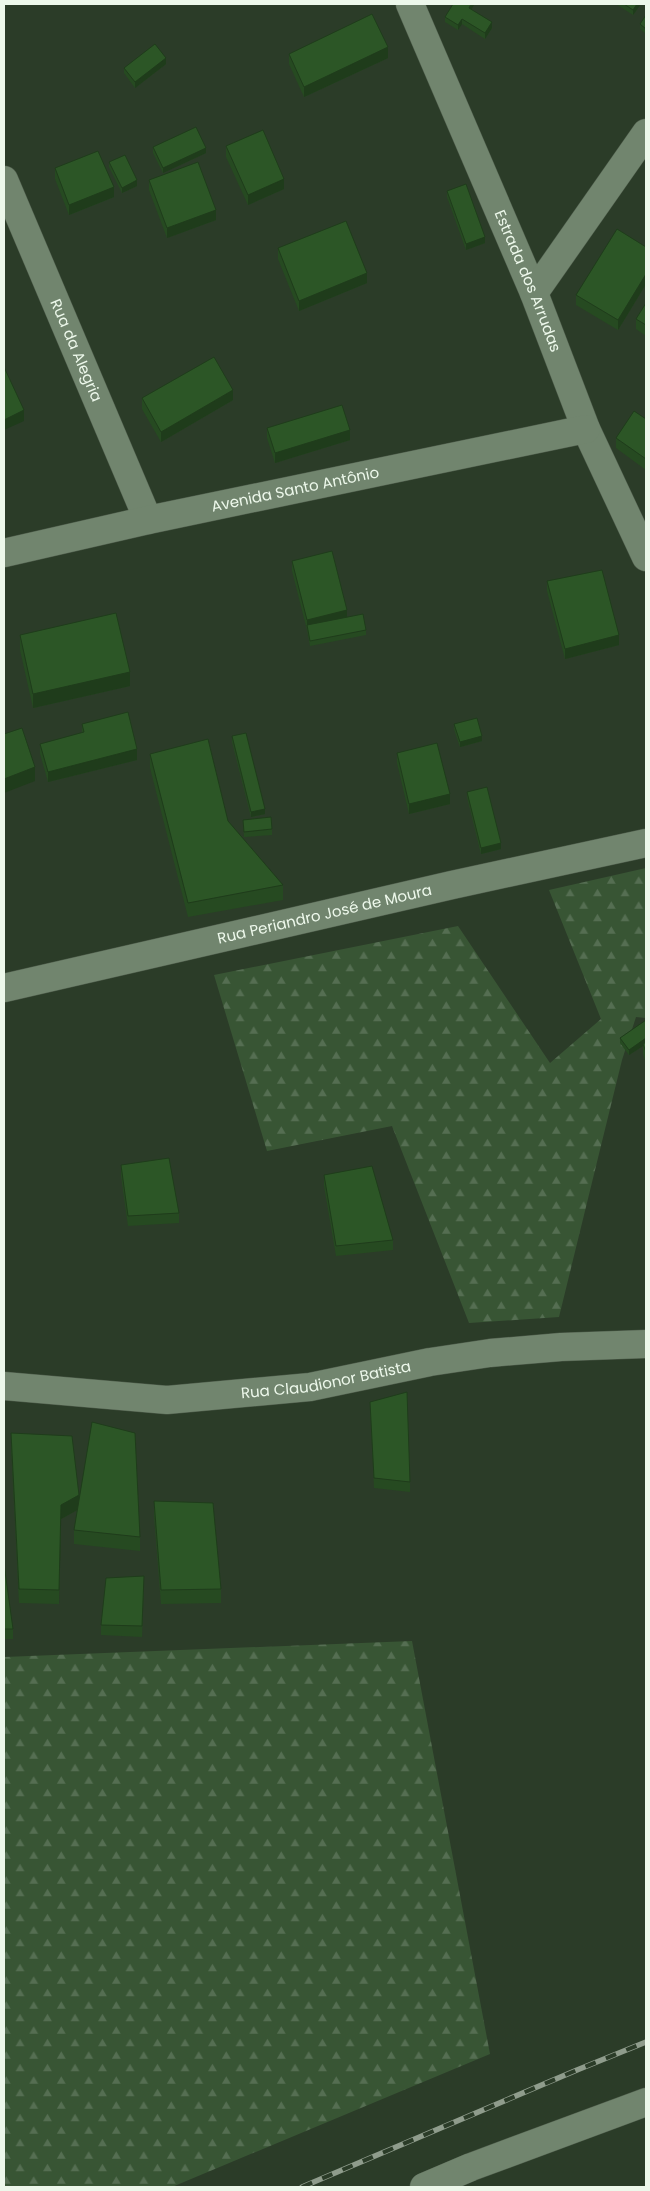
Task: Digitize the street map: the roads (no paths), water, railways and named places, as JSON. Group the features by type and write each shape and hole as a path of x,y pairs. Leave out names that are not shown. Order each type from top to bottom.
{"street":[{"name":"Estrada dos Arrudas","path":"410,4 534,293 586,429 646,557"},
{"path":"534,293 646,133"},
{"name":"Rua da Alegria","path":"4,180 148,520"},
{"name":"Avenida Santo Antônio","path":"4,553 148,520 586,429"},
{"name":"Rua Periandro José de Moura","path":"4,988 452,885 646,843"},
{"name":"Rua Claudionor Batista","path":"4,1386 167,1400 310,1387 430,1362 490,1353 561,1347 646,1344"},
{"path":"424,2187 471,2167 646,2102"}],"railway":[{"path":"302,2187 646,2042"}]}
